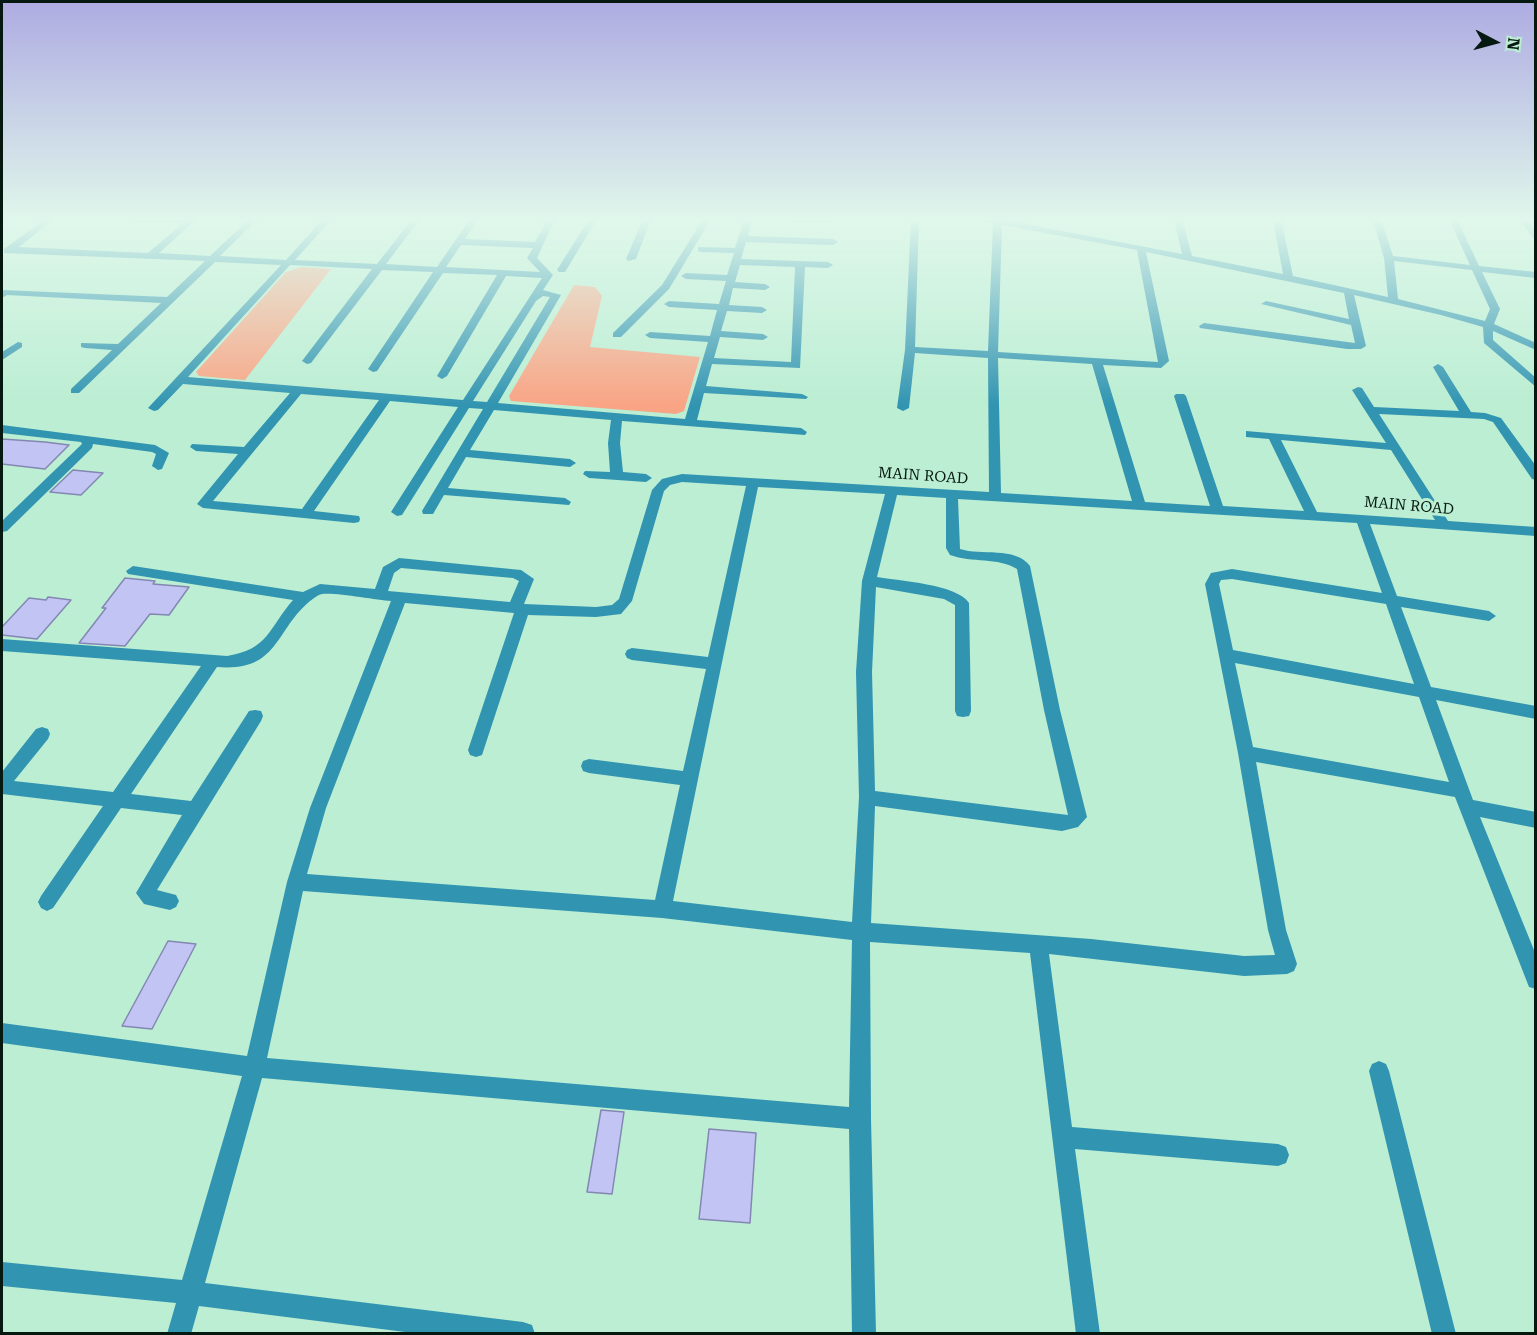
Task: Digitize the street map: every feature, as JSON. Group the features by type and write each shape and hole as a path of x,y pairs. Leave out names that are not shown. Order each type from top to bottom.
{"street":[{"path":"75,391 190,281"},
{"path":"154,408 271,281"},
{"path":"307,361 368,281"},
{"path":"373,369 433,281"},
{"path":"442,375 498,281"},
{"path":"397,512 544,281"},
{"path":"617,335 669,281"},
{"path":"690,423 730,281"},
{"path":"732,281 765,287"},
{"path":"708,361 796,366 799,281"},
{"path":"903,408 910,350 913,281"},
{"path":"994,281 994,497"},
{"path":"910,350 1096,360 1155,366 1164,361 1148,281"},
{"path":"1306,281 1393,300 1488,326 1536,347"},
{"path":"1391,281 1393,300"},
{"path":"1483,281 1495,309 1488,326 1488,340 1536,384"},
{"path":"1204,326 1354,347 1361,346 1348,291"},
{"path":"2,295 5,292 170,300"},
{"path":"428,511 556,295 541,293 533,299"},
{"path":"669,304 762,310"},
{"path":"1266,304 1356,323"},
{"path":"650,335 763,337"},
{"path":"2,357 18,345"},
{"path":"85,345 121,347"},
{"path":"1096,360 1140,506"},
{"path":"1438,367 1468,416"},
{"path":"179,380 801,432"},
{"path":"700,388 802,397"},
{"path":"298,390 203,504 354,519"},
{"path":"1358,390 1445,526"},
{"path":"1180,396 1218,510"},
{"path":"305,514 387,397"},
{"path":"1370,410 1491,417 1501,423 1536,476"},
{"path":"617,416 614,443 617,476"},
{"path":"2,429 155,448 163,453 158,466"},
{"path":"1250,434 1394,447"},
{"path":"1273,436 1312,516"},
{"path":"2,528 84,450 88,445 85,439"},
{"path":"196,447 247,451"},
{"path":"464,453 570,463"},
{"path":"589,474 646,478"},
{"name":"MAIN ROAD","path":"305,597 320,589 519,608 596,612 616,610 625,601 661,486 672,479 682,478 1362,519 1536,532"},
{"path":"662,909 753,481"},
{"path":"864,1334 860,1119 861,932 867,797 864,672 869,580 892,490"},
{"path":"441,491 565,502"},
{"path":"867,797 1067,824 1078,818 1052,710 1026,572 1019,562 966,556 956,552 953,548 952,494"},
{"path":"1362,519 1465,799 1536,980"},
{"path":"380,595 388,570 399,563 516,573 527,579 476,750"},
{"path":"133,571 305,597"},
{"path":"296,882 662,909 861,932 1091,948 1244,966 1287,964 1276,930 1212,584 1215,576 1222,574 1489,616"},
{"path":"869,580 946,594 962,603 963,711"},
{"path":"2,645 213,661 244,660 260,653 305,597"},
{"path":"179,1334 255,1067 296,882 318,808 400,597"},
{"path":"632,654 714,664"},
{"path":"1226,655 1536,713"},
{"path":"47,902 213,661"},
{"path":"170,901 150,898 145,893 195,809 255,717"},
{"path":"2,786 42,734"},
{"path":"1245,753 1465,799 1536,820"},
{"path":"588,766 690,779"},
{"path":"2,786 195,809"},
{"path":"1038,945 1088,1334"},
{"path":"2,1033 255,1067 860,1119"},
{"path":"1379,1071 1444,1334"},
{"path":"1063,1137 1278,1155"},
{"path":"2,1274 191,1293 523,1334"}],"shaded area":[{"path":"278,281 321,281 245,380 199,376 196,372"},
{"path":"574,285 595,287 602,296 590,347 700,357 684,411 676,414 511,401 509,396"}],"building":[{"path":"2,439 69,445 45,469 2,464"},
{"path":"73,470 103,473 81,495 50,492"},
{"path":"125,578 155,581 153,584 189,587 169,615 150,614 125,646 79,643 106,608 102,608"},
{"path":"48,597 71,600 37,639 2,635 2,627 29,598 46,600"},
{"path":"168,941 196,944 152,1029 122,1026"},
{"path":"601,1110 624,1112 612,1194 587,1192"},
{"path":"709,1129 756,1133 750,1223 699,1219"}]}
